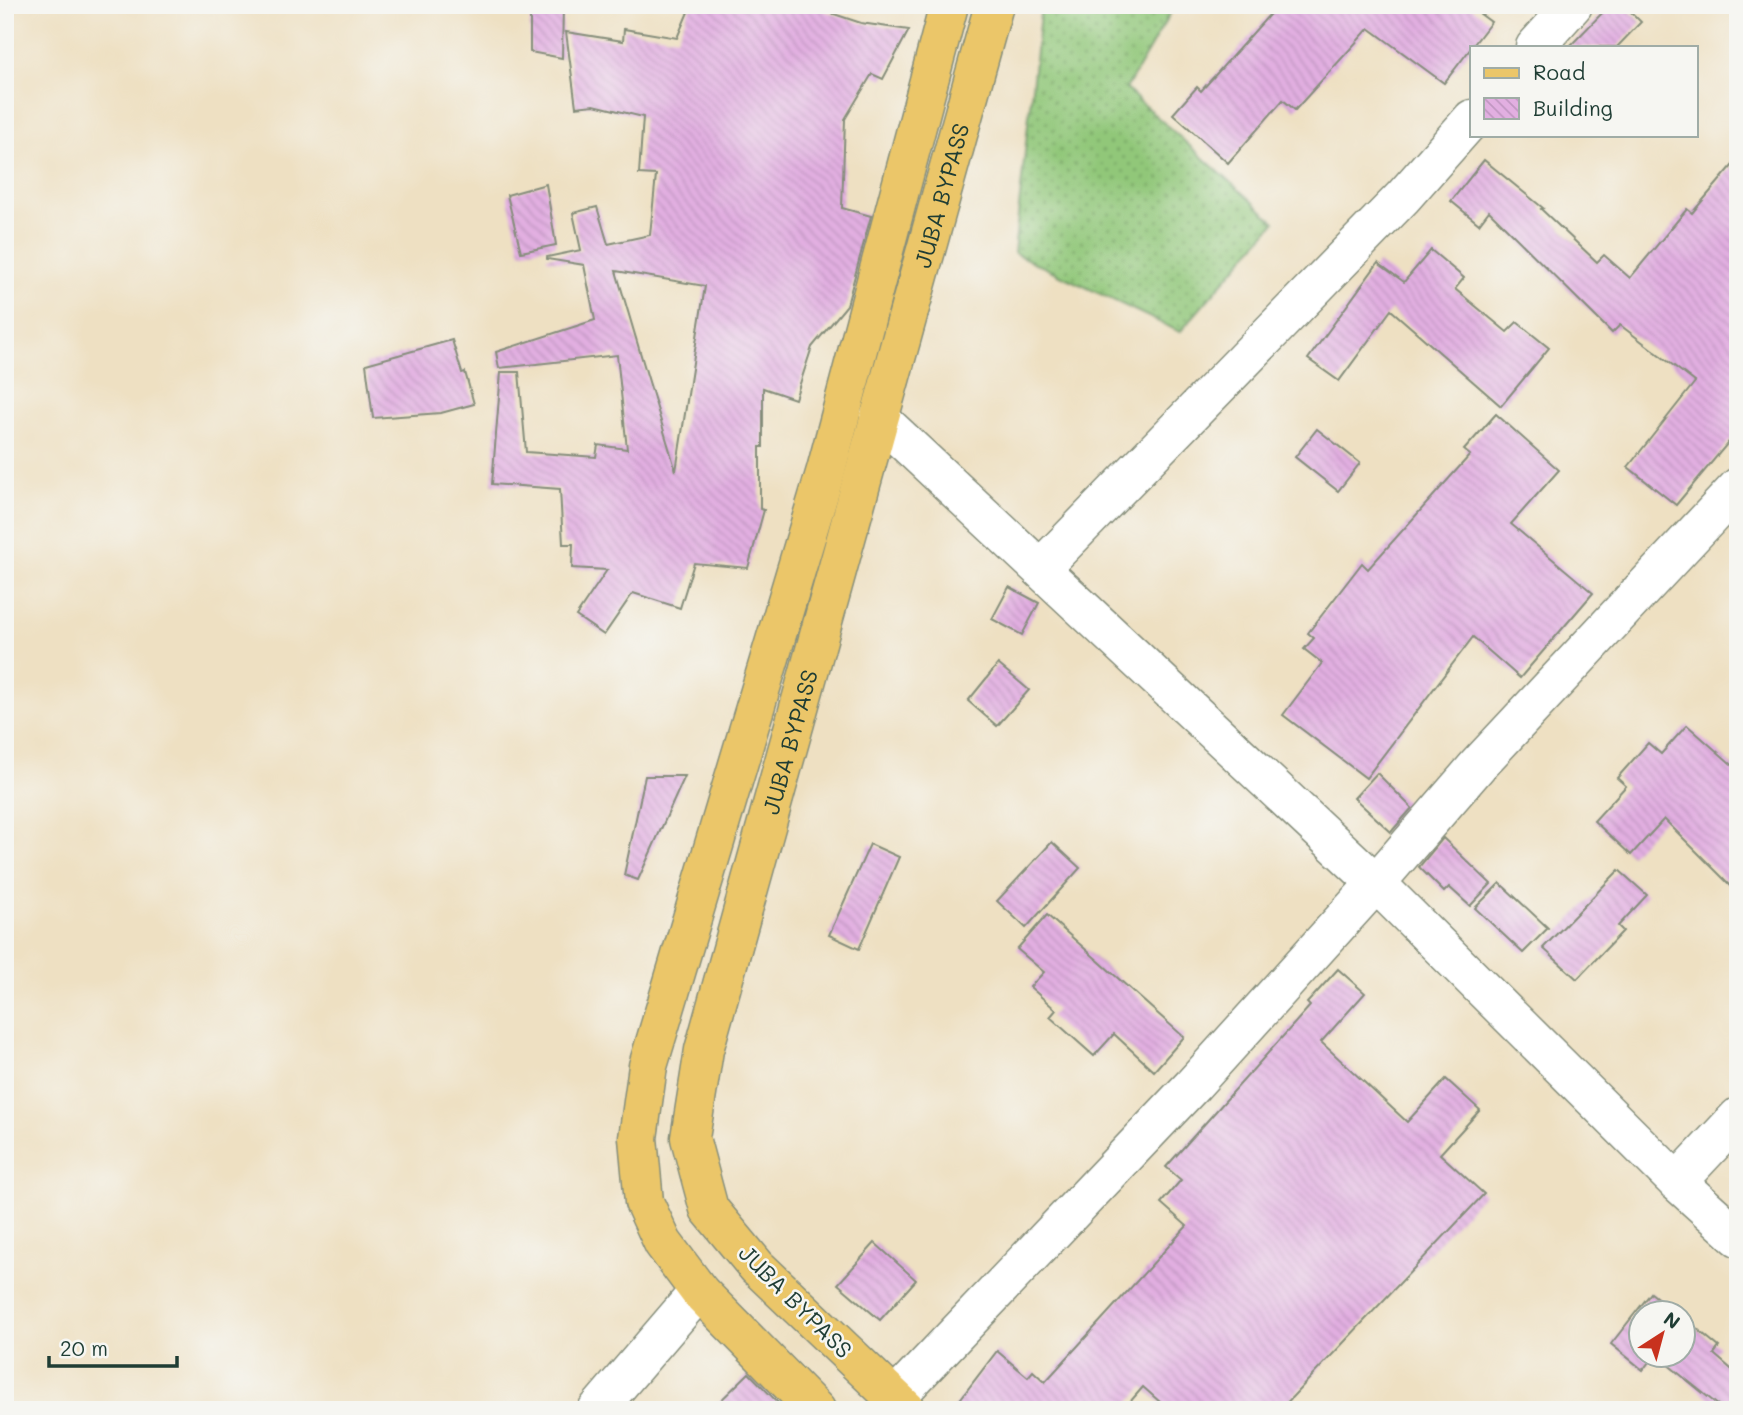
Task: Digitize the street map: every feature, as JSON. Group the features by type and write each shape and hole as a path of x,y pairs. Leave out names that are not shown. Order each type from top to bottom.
{"main road":[{"name":"JUBA BYPASS","path":"816,1410 699,1291 663,1243 644,1202 638,1138 648,1066 826,470 949,5"},
{"name":"JUBA BYPASS","path":"901,1404 757,1267 709,1209 690,1138 704,1050 994,5"}],"street":[{"path":"1536,46 1573,5"},
{"path":"1041,568 1403,197 1470,121"},
{"path":"879,418 1376,883 1677,1182 1738,1237"},
{"path":"901,1404 1376,883 1478,765 1738,487"},
{"path":"1677,1182 1738,1117"},
{"path":"597,1410 699,1291"}],"green space":[{"path":"1041,5 1175,5 1126,89 1275,222 1180,332 1014,253"}],"building":[{"path":"530,5 563,5 562,58 530,52"},
{"path":"691,5 807,5 861,23 909,30 883,79 872,74 845,119 842,208 871,216 847,305 812,347 795,399 763,388 760,509 764,510 748,568 694,563 680,608 633,593 604,635 576,616 607,570 572,568 573,544 563,544 560,489 492,484 501,372 519,372 526,452 596,457 598,445 627,449 617,355 499,368 496,352 595,320 584,265 547,259 581,250 573,213 597,207 608,244 650,235 656,175 639,174 643,117 594,105 576,107 566,32 623,41 624,29 677,38","holes":["616,271 705,286 676,471"]},
{"path":"1278,5 1468,5 1491,22 1444,83 1369,28 1295,110 1283,100 1228,163 1173,114 1197,87 1201,91"},
{"path":"1610,5 1624,5 1641,22 1618,46 1570,46"},
{"path":"1738,159 1738,431 1676,505 1628,467 1695,382 1620,325 1612,333 1489,211 1479,224 1451,201 1484,160 1543,208 1541,209 1597,262 1604,255 1630,278 1687,209 1692,213"},
{"path":"546,184 556,245 521,252 507,195"},
{"path":"1431,250 1464,278 1455,289 1507,332 1517,322 1549,348 1501,406 1391,310 1339,381 1308,359 1378,263 1404,282"},
{"path":"452,340 474,404 441,413 373,418 366,364"},
{"path":"1496,414 1559,470 1511,524 1593,593 1520,678 1473,637 1366,778 1283,715 1322,663 1304,649 1314,638 1308,633 1362,563 1368,569 1470,455 1464,450"},
{"path":"1317,429 1360,463 1338,491 1295,457"},
{"path":"1009,587 1039,603 1022,635 992,619"},
{"path":"998,664 1029,690 997,726 968,701"},
{"path":"1687,725 1738,770 1738,893 1664,819 1631,855 1594,821 1626,786 1617,778 1648,743 1661,754"},
{"path":"1377,773 1412,808 1391,832 1354,798"},
{"path":"645,776 685,776 638,880 624,875"},
{"path":"1443,838 1491,884 1470,906 1449,887 1444,892 1419,867"},
{"path":"1052,842 1080,868 1026,928 997,901"},
{"path":"870,844 899,857 859,949 829,935"},
{"path":"1619,870 1647,895 1618,926 1623,931 1577,979 1543,948"},
{"path":"1500,883 1548,928 1523,953 1475,908"},
{"path":"1047,915 1184,1037 1154,1071 1114,1034 1094,1056 1050,1017 1056,1010 1030,987 1044,972 1017,949"},
{"path":"1338,969 1365,993 1321,1042 1407,1122 1446,1079 1480,1110 1440,1154 1484,1194 1280,1410 1169,1410 1143,1387 1123,1410 952,1410 997,1351 1028,1377 1033,1371 1045,1382 1187,1226 1161,1203 1181,1180 1166,1167 1310,1006 1307,1003"},
{"path":"875,1243 916,1280 880,1320 838,1284"},
{"path":"1651,1293 1660,1300 1646,1300"},
{"path":"1628,1322 1628,1358 1611,1344"},
{"path":"1698,1330 1719,1347 1714,1354 1738,1375 1738,1410 1724,1410 1675,1370 1698,1370"},
{"path":"749,1373 785,1410 711,1410"}]}
